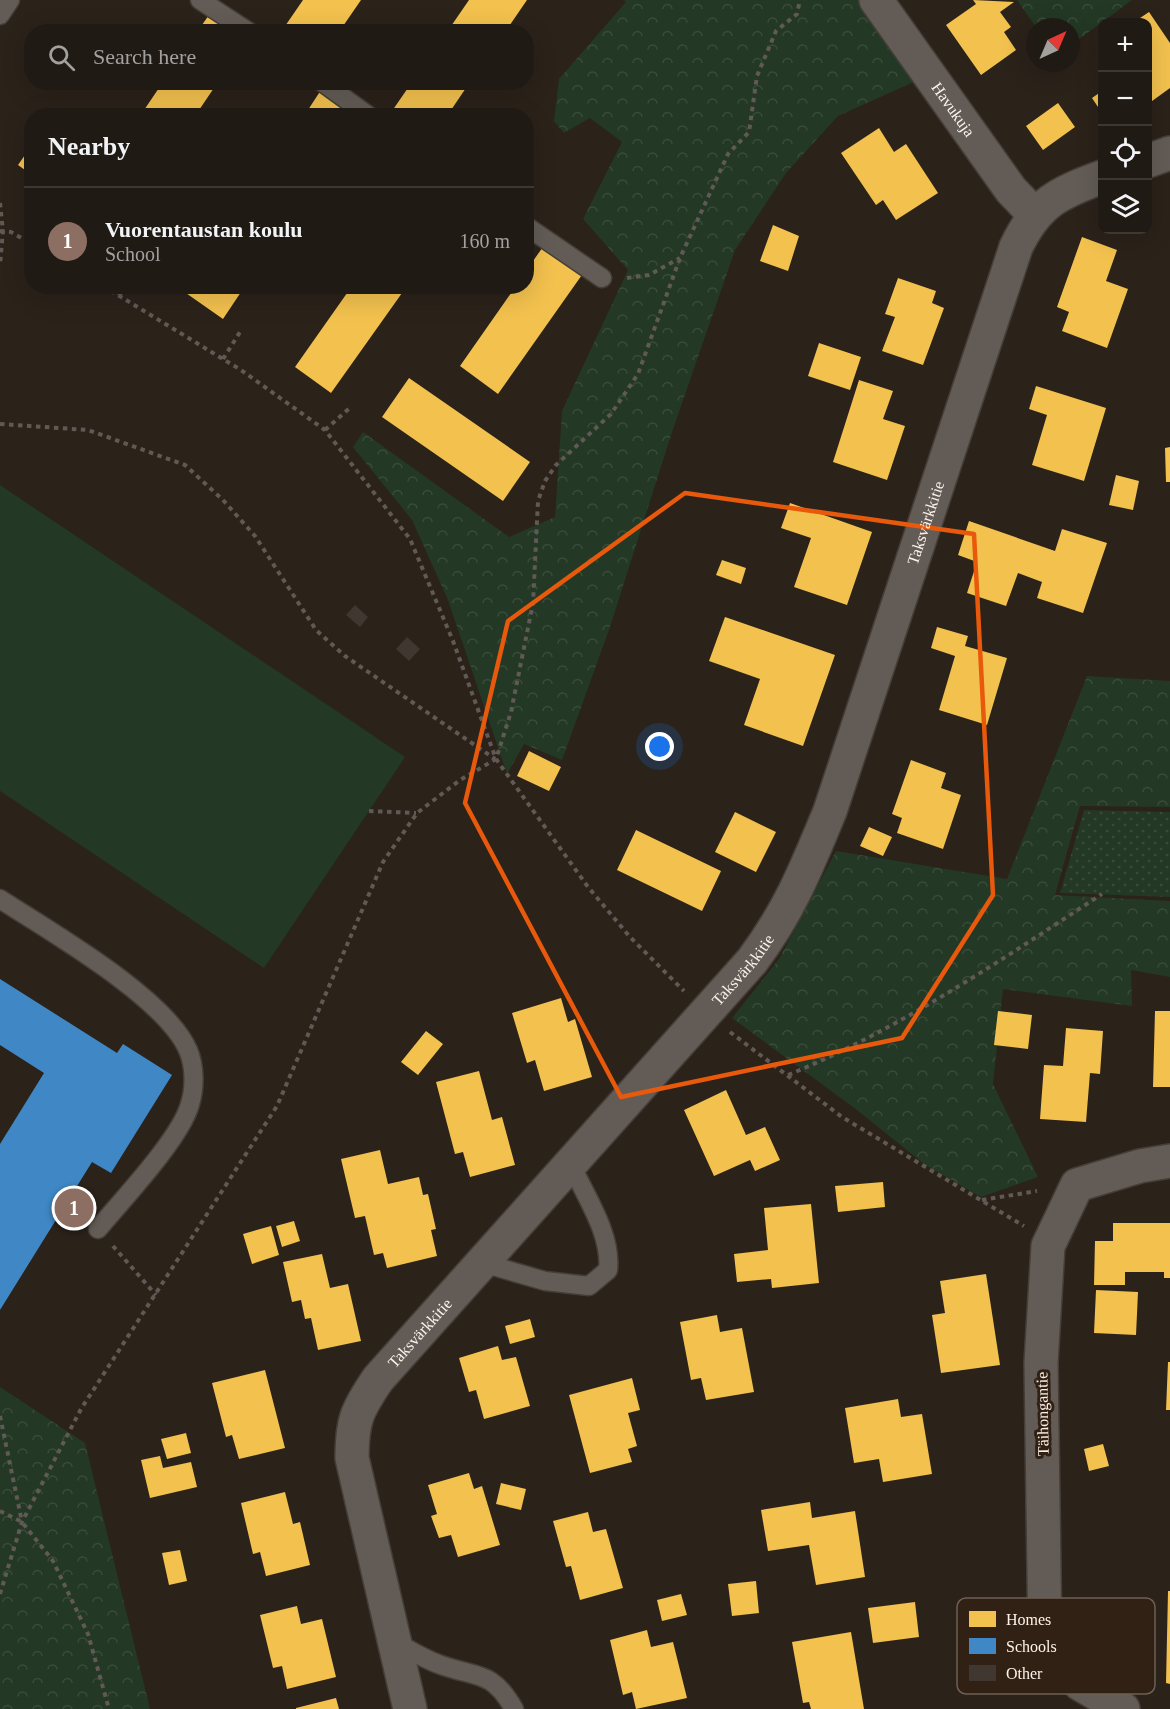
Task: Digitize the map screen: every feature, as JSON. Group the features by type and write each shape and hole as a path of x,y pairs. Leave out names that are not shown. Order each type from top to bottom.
{"street":[{"name":"Havukuja","path":"876,0 1011,190 1034,214"},
{"path":"1152,160 1170,153"},
{"name":"Taksvärkkitie","path":"410,1709 352,1458 352,1428 360,1405 378,1378 752,961 777,927 797,892 830,811 1016,247 1034,214 1063,191 1098,178"},
{"path":"1077,1185 1140,1166 1170,1161"},
{"name":"Täihongantie","path":"1044,1598 1041,1363 1049,1241 1077,1185"},
{"name":"Täihongantie","path":"1097,1694 1123,1709"}],"lane":[{"path":"0,15 10,0"},
{"path":"200,0 237,24"},
{"path":"333,90 358,108"},
{"path":"534,231 602,278"},
{"path":"0,899 139,993 176,1032 188,1050 194,1085 183,1122 98,1229"},
{"path":"483,1263 545,1281 589,1286 608,1270 610,1255 605,1239 570,1164"},
{"path":"394,1641 441,1665 485,1676 505,1693 514,1709"}],"path":[{"path":"0,1594 22,1522 81,1409 277,1106 383,862 417,813 460,780 496,759 511,712 533,603 538,501 545,481 556,465 611,414 639,374 680,258 728,154 749,132 757,76 776,31 797,14 800,0"},
{"path":"0,203 2,231 0,266"},
{"path":"2,231 11,232 24,239"},
{"path":"602,278 624,279 649,275 680,258"},
{"path":"116,294 223,359 325,430 410,539 453,641 496,759 595,895 630,937 705,1013 842,1117 1049,1241"},
{"path":"223,359 240,332"},
{"path":"325,430 352,406"},
{"path":"0,424 88,430 185,465 255,536 316,630 345,656 496,759"},
{"path":"369,811 417,813"},
{"path":"788,1075 838,1054 964,983 1102,894"},
{"path":"982,1200 1077,1185"},
{"path":"98,1229 156,1295"},
{"path":"0,1416 22,1522"},
{"path":"0,1511 22,1522 53,1561 88,1634 109,1709"}],"highlighted area":[{"path":"685,493 974,534 993,895 902,1038 621,1097 465,803 508,621"}],"green space":[{"path":"624,0 863,0 918,80 838,116 786,173 735,250 671,435 610,627 562,760 524,744 507,774 448,600 412,520 353,447 363,432 509,537 555,517 562,411 628,270 583,219 622,142 590,118 564,133 554,121 559,79 626,2"},
{"path":"1017,0 1132,0 1108,18 1098,18 1098,25 1080,38 1080,18 1030,18"},
{"path":"0,485 405,757 264,968 0,791"},
{"path":"1087,676 1170,681 1170,807 1080,806 1055,895 1170,901 1170,977 1131,970 1132,1006 1003,989 993,1084 1038,1177 981,1197 924,1164 857,1110 732,1018 779,959 836,851 1007,879"},
{"path":"1084,810 1170,812 1170,897 1060,893"},
{"path":"0,1387 85,1443 150,1709 0,1709"}],"building: Homes":[{"path":"303,0 361,0 344,24 286,24"},
{"path":"469,0 527,0 510,24 452,24"},
{"path":"973,0 1014,2 1000,12 1011,27 1004,32 1016,50 981,75 946,25 976,4"},
{"path":"1149,12 1170,43 1170,88 1152,101 1152,18 1140,18"},
{"path":"209,15 222,24 203,24"},
{"path":"158,90 213,90 200,108 145,108"},
{"path":"321,90 346,108 309,108"},
{"path":"406,90 465,90 452,108 394,108"},
{"path":"1098,94 1098,107 1092,98"},
{"path":"1058,103 1075,127 1043,150 1026,126"},
{"path":"879,128 894,152 906,144 938,193 896,220 883,200 876,205 841,153"},
{"path":"24,156 24,169 18,165"},
{"path":"773,225 799,236 788,271 760,261"},
{"path":"1082,237 1117,250 1106,281 1128,289 1107,348 1062,331 1069,312 1057,307"},
{"path":"545,244 584,272 498,394 460,366 510,294 534,294 534,260"},
{"path":"898,278 936,291 932,303 944,308 923,365 882,351 895,317 885,314"},
{"path":"187,294 240,294 223,319"},
{"path":"346,294 401,294 331,393 295,367"},
{"path":"819,343 861,357 850,390 808,376"},
{"path":"409,378 530,462 503,501 382,417"},
{"path":"859,380 893,391 883,419 905,426 887,480 833,462"},
{"path":"1036,386 1106,408 1084,481 1032,465 1047,415 1029,409"},
{"path":"1170,447 1170,482 1166,482 1165,448"},
{"path":"1116,475 1139,481 1133,510 1109,505"},
{"path":"790,503 872,532 847,605 794,587 811,538 781,528"},
{"path":"969,521 1055,551 1062,529 1107,543 1083,613 1037,598 1042,582 1018,573 1006,606 967,593 977,562 958,555"},
{"path":"722,560 746,568 741,584 716,575"},
{"path":"725,617 835,655 803,746 744,725 760,679 709,661"},
{"path":"937,627 968,636 965,646 1007,658 987,725 939,710 955,656 931,648"},
{"path":"529,751 561,767 549,791 517,776"},
{"path":"911,760 946,773 941,788 961,795 943,849 897,833 902,818 892,814"},
{"path":"735,812 776,832 756,872 715,852"},
{"path":"869,827 892,837 883,856 860,846"},
{"path":"636,830 721,871 702,911 617,870"},
{"path":"561,998 568,1022 575,1019 592,1077 544,1091 535,1060 527,1063 512,1013"},
{"path":"998,1011 1032,1015 1028,1049 994,1045"},
{"path":"1155,1011 1170,1011 1170,1087 1153,1087"},
{"path":"1066,1028 1103,1031 1100,1074 1090,1073 1086,1122 1040,1119 1044,1065 1063,1066"},
{"path":"426,1031 443,1044 418,1075 401,1062"},
{"path":"479,1071 492,1120 502,1117 515,1165 470,1177 463,1152 455,1154 436,1082"},
{"path":"726,1090 746,1135 765,1127 780,1160 755,1171 750,1160 714,1176 684,1110"},
{"path":"380,1150 388,1184 419,1177 423,1195 428,1194 436,1229 431,1230 437,1256 387,1268 383,1253 374,1255 365,1216 355,1218 341,1159"},
{"path":"883,1182 885,1207 838,1212 835,1186"},
{"path":"811,1204 819,1283 772,1288 771,1279 737,1282 734,1254 768,1250 764,1208"},
{"path":"294,1221 300,1241 282,1247 276,1226"},
{"path":"1113,1223 1170,1223 1170,1278 1164,1278 1164,1272 1125,1272 1125,1285 1094,1285 1095,1241 1113,1241"},
{"path":"271,1226 279,1255 252,1264 243,1234"},
{"path":"322,1254 330,1288 348,1284 361,1341 318,1350 311,1318 305,1319 301,1300 292,1302 283,1262"},
{"path":"986,1274 1000,1365 941,1373 932,1315 945,1313 940,1281"},
{"path":"1096,1290 1138,1292 1136,1335 1094,1333"},
{"path":"717,1315 720,1332 742,1328 754,1392 706,1400 701,1378 691,1380 680,1322"},
{"path":"530,1319 535,1337 510,1344 505,1326"},
{"path":"498,1346 502,1360 516,1357 530,1406 484,1419 476,1390 469,1392 459,1358"},
{"path":"1168,1362 1170,1362 1170,1410 1166,1410"},
{"path":"265,1370 285,1448 239,1459 232,1435 226,1437 212,1383"},
{"path":"632,1378 640,1410 628,1413 637,1446 628,1449 632,1462 590,1473 569,1395"},
{"path":"898,1399 901,1417 922,1414 932,1474 883,1482 879,1459 854,1463 845,1408"},
{"path":"186,1433 191,1453 167,1459 161,1439"},
{"path":"1103,1444 1109,1466 1089,1471 1084,1449"},
{"path":"160,1456 163,1468 191,1462 197,1487 150,1498 141,1460"},
{"path":"469,1473 474,1489 482,1486 500,1545 458,1557 451,1535 439,1538 431,1516 437,1514 428,1485"},
{"path":"501,1483 526,1489 521,1510 496,1504"},
{"path":"285,1492 293,1524 300,1522 310,1565 266,1576 260,1552 253,1554 241,1503"},
{"path":"810,1502 812,1518 855,1511 865,1577 816,1585 809,1545 768,1551 761,1510"},
{"path":"588,1512 593,1532 606,1529 623,1588 580,1600 571,1566 566,1567 553,1521"},
{"path":"180,1550 187,1581 169,1585 162,1553"},
{"path":"756,1581 759,1613 732,1616 728,1584"},
{"path":"1168,1591 1170,1591 1170,1684 1166,1683"},
{"path":"681,1594 687,1615 662,1621 657,1600"},
{"path":"915,1602 919,1637 873,1643 868,1608"},
{"path":"297,1606 301,1624 322,1619 336,1677 287,1689 282,1666 273,1668 260,1615"},
{"path":"647,1630 651,1647 673,1642 687,1698 636,1709 632,1692 623,1695 610,1640"},
{"path":"851,1632 864,1709 811,1709 809,1702 803,1703 792,1642"},
{"path":"336,1698 339,1709 296,1709 296,1708"}],"building: Schools":[{"path":"0,979 117,1053 123,1044 172,1075 111,1173 92,1162 0,1310 0,1144 44,1073 0,1045"}],"building: Other":[{"path":"355,605 368,617 360,627 346,615"},
{"path":"407,637 420,649 409,661 396,649"}],"place":[{"name":"Vuorentaustan koulu","path":"74,1208"}]}
